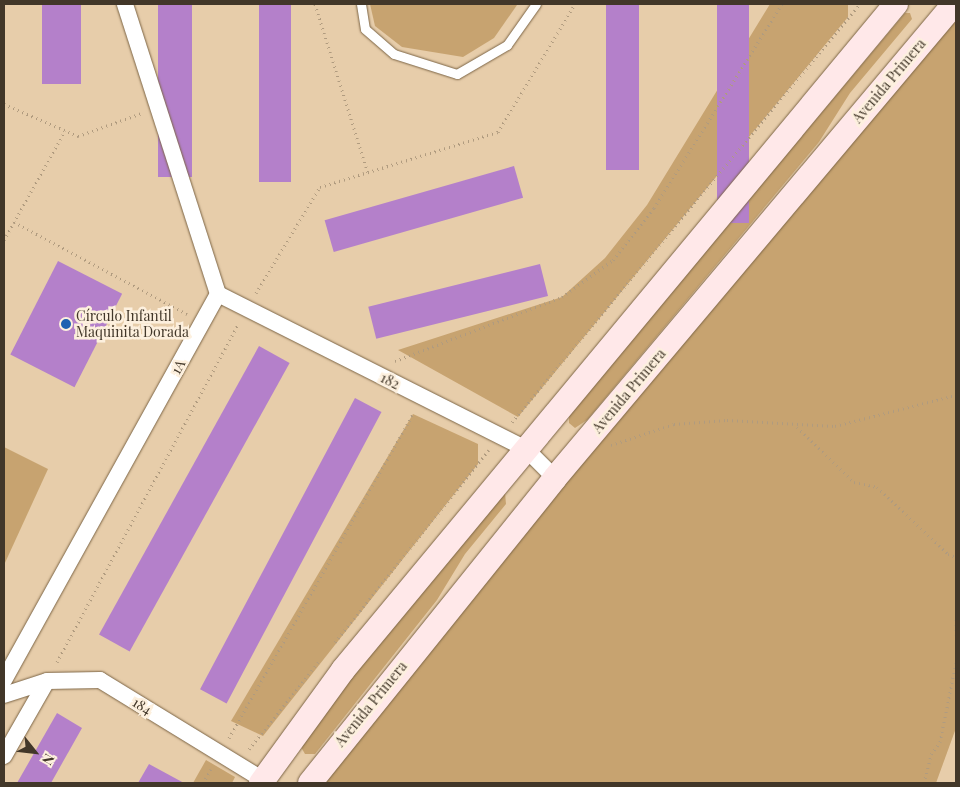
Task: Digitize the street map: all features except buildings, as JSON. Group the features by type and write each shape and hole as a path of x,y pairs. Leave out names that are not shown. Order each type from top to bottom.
{"street":[{"path":"125,4 218,294"},
{"path":"264,782 318,702 896,4"},
{"name":"Avenida Primera","path":"310,783 555,478 954,4"},
{"name":"182","path":"218,294 526,450 555,478"},
{"name":"1A","path":"4,680 218,294"},
{"name":"184","path":"4,695 47,681 100,680 264,782"},
{"path":"4,756 47,681"}],"lane":[{"path":"361,4 365,29 394,54 457,74 507,45 536,4"}],"path":[{"path":"315,4 368,173"},
{"path":"371,371 562,297 613,260 654,208 782,4"},
{"path":"331,647 500,436 860,4"},
{"path":"4,104 78,136 158,107"},
{"path":"4,240 65,131"},
{"path":"14,222 203,322"},
{"path":"590,438 614,446 674,424 727,420 796,426 835,426 956,394"},
{"path":"203,783 422,397"},
{"path":"796,426 854,482 877,486 948,554 956,557"},
{"path":"956,619 956,635"},
{"path":"237,764 324,655"},
{"path":"924,783 931,754 940,742 956,663"}],"shaded area":[{"path":"370,4 517,5 494,38 463,57 402,47 375,26"},
{"path":"770,4 848,4 848,17 518,417 398,350 562,297 605,258 647,205"},
{"path":"956,12 956,728 936,783 310,783"},
{"path":"905,13 910,13 912,19 850,93 819,142 587,420 575,428 569,423 569,414"},
{"path":"413,414 478,444 478,464 263,736 231,721"},
{"path":"4,447 48,469 4,565"},
{"path":"505,493 506,504 465,554 437,600 315,754 305,754 301,747 318,719"},
{"path":"206,760 235,777 232,783 193,783"}],"place":[{"name":"Círculo Infantil Maquinita Dorada","path":"66,324"}]}
